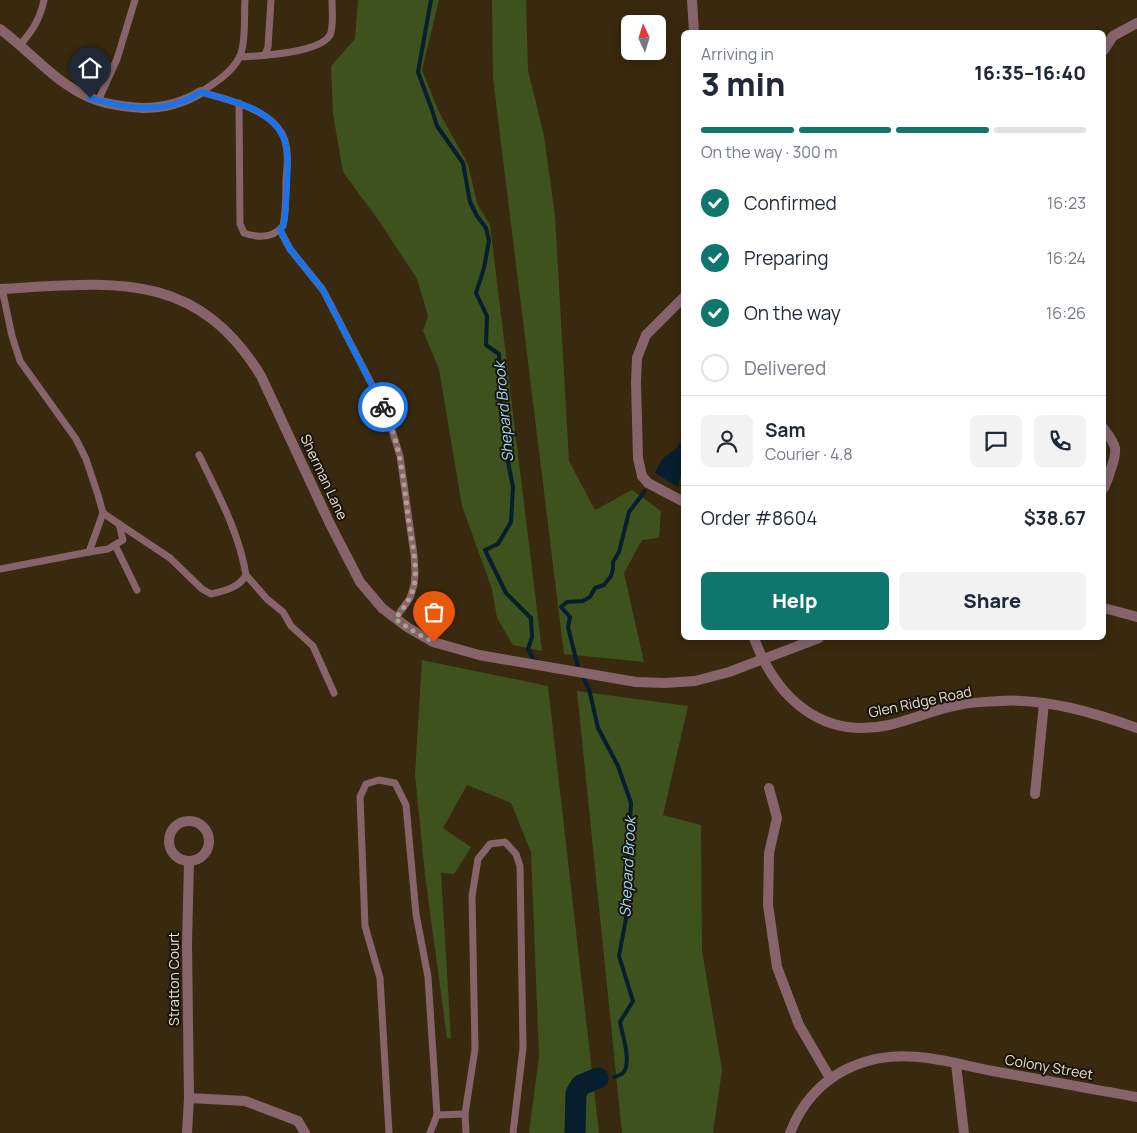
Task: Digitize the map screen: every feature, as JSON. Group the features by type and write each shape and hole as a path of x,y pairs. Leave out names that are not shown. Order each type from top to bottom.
{"street":[{"path":"692,0 694,30"},
{"path":"1106,47 1113,36 1137,23"},
{"path":"0,29 74,89 98,101 129,107 156,108 179,104 201,92"},
{"name":"Sherman Lane","path":"1,289 75,285 129,286 170,295 191,305 220,325 235,339 261,376 330,524 360,582 382,608 395,619 434,642 478,654 636,682 665,683 694,681 729,672 814,640"},
{"path":"681,300 646,335 636,358 636,382 638,458 642,476 648,483 681,500"},
{"path":"1106,432 1116,447 1116,454 1106,482"},
{"path":"1106,609 1137,617"},
{"name":"Glen Ridge Road","path":"755,640 763,660 778,684 798,706 816,717 835,725 869,728 888,725 959,704 1002,701 1044,704 1096,713 1137,728"},
{"path":"1034,794 1044,704"},
{"path":"769,788 777,818 769,854 768,905 777,968 799,1025 830,1078"},
{"path":"186,821 199,824 204,828 209,841 205,853 200,858 190,861 180,860 175,856 169,845 170,832 174,827 186,821"},
{"name":"Stratton Court","path":"187,1133 189,1098 187,944 190,861"},
{"name":"Colony Street","path":"790,1133 798,1114 806,1102 830,1078 849,1068 874,1059 890,1056 928,1058 1137,1097"},
{"path":"956,1064 964,1133"},
{"path":"189,1098 245,1101 298,1121 305,1133"}],"lane":[{"path":"20,45 41,16 44,0"},
{"path":"98,101 116,59 135,0"},
{"path":"201,92 224,76 240,57 243,41 244,0"},
{"path":"265,55 268,47 271,0"},
{"path":"240,57 284,54 315,46 329,37 332,0"},
{"path":"201,92 239,103 265,115 278,128 285,139 288,152 285,218 280,230 264,236 253,236 244,233 238,214 239,103"},
{"path":"280,230 290,249 323,290 387,414 400,456 415,573 410,598 395,619"},
{"path":"1,289 20,361 76,439 86,459 103,512 170,558 202,589 211,594 225,591 242,582 246,575"},
{"path":"199,455 228,516 244,563 246,575 283,612 291,626 313,646 334,693"},
{"path":"89,552 103,512"},
{"path":"0,569 108,549 123,540 119,524"},
{"path":"114,545 137,590"},
{"path":"389,1133 380,978 364,926 360,824 360,797 366,784 378,780 394,783 406,805 416,914 428,977 437,1115 430,1133"},
{"path":"466,1133 465,1114 475,1049 472,896 478,859 490,844 506,842 516,854 520,866 523,1048 513,1133"},
{"path":"437,1115 465,1114"}],"green space":[{"path":"358,0 439,0 422,70 439,112 468,164 477,203 490,225 542,651 513,645 497,618 492,589 462,506 439,369 423,331 428,316 417,279 379,221 343,172 333,114 331,66 355,39"},
{"path":"492,0 526,0 528,70 544,136 555,216 569,461 595,510 632,490 661,511 659,538 642,540 624,573 644,662 564,654 493,78"},
{"path":"422,660 548,686 599,1133 529,1133 539,1056 531,852 511,803 467,785 443,828 471,847 454,874 441,873 451,1039 447,1038 425,875 415,775"},
{"path":"577,691 688,706 663,815 701,825 702,951 722,1070 713,1133 622,1133"}],"water":[{"path":"681,441 681,477 678,487 655,473 662,459 677,448"}],"waterway":[{"name":"Shepard Brook","path":"431,0 418,72 437,126 463,163 470,202 486,228 489,241 484,268 476,293 487,316 486,345 499,354 501,410 510,433 507,457 513,487 511,522 498,544 485,550 506,593 531,618 532,637 528,649 534,660 537,661"},
{"path":"578,667 568,627 570,617 561,607 567,602 583,601 590,597 595,588 604,585 611,576 613,562 619,552 629,512 645,491"},
{"name":"Shepard Brook","path":"582,675 589,689 598,728 618,766 631,803 627,866 627,913 619,956 633,1001 620,1022 627,1064 622,1074 614,1077"},
{"name":"Shepard Brook","path":"575,1133 576,1093 581,1085 598,1078"}],"way so far":[{"path":"383,407 400,456 414,555 414,585 404,609 395,619 434,642"}],"route":[{"path":"90,98 129,107 156,108 179,104 201,92 239,103 265,115 278,128 285,139 288,152 285,218 280,230 290,249 323,290 383,407"}]}
